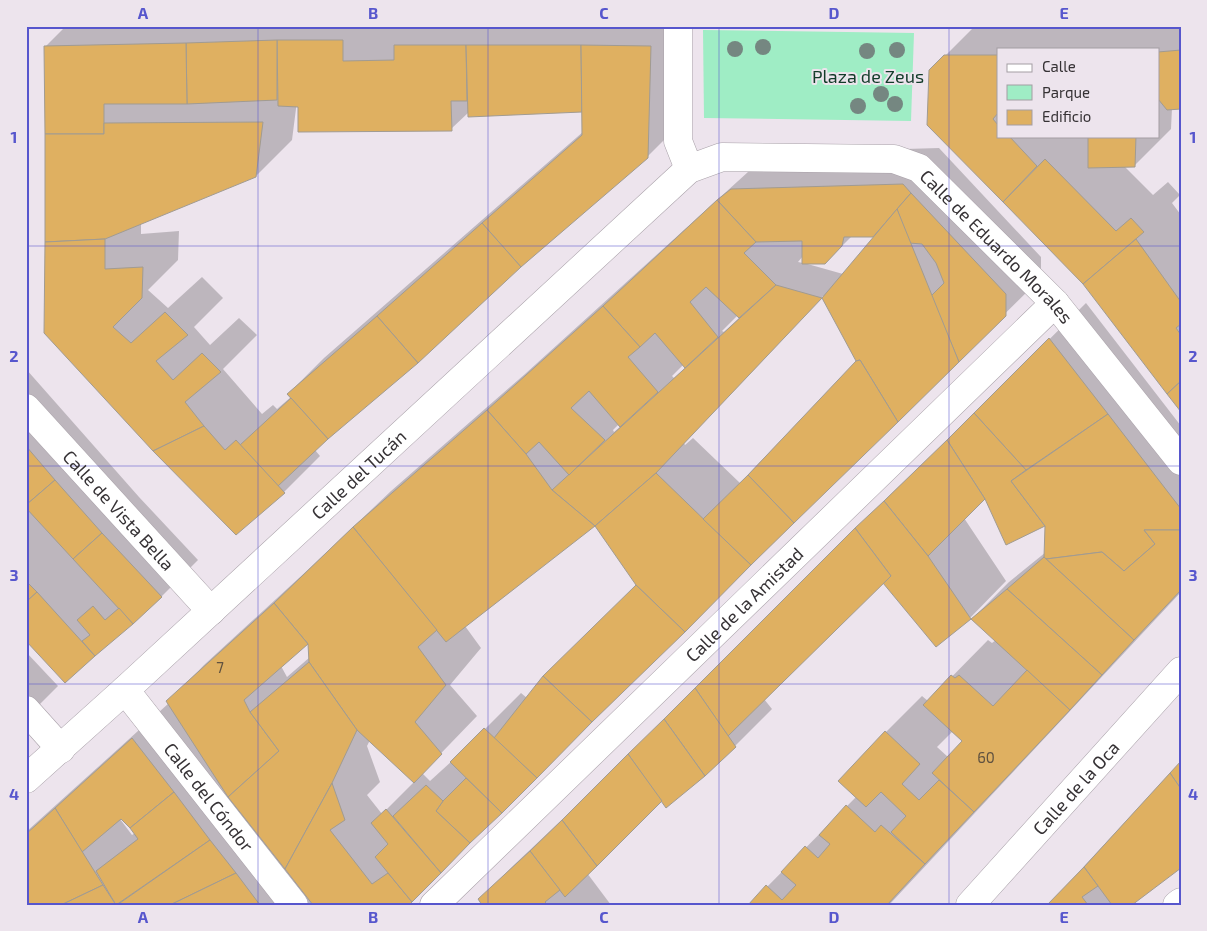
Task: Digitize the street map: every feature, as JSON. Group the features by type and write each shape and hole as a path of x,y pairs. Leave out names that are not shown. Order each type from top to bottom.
{"street":[{"path":"678,26 678,141 690,169"},
{"name":"Calle de Eduardo Morales","path":"690,169 722,156 894,159 919,168 1055,303 1181,461"},
{"name":"Calle del Tucán","path":"26,779 126,690 690,169"},
{"name":"Calle de la Amistad","path":"444,901 1055,303"},
{"name":"Calle de Vista Bella","path":"26,408 211,611"},
{"name":"Calle de la Oca","path":"970,905 1181,672"},
{"name":"Calle del Cóndor","path":"126,690 294,905"},
{"path":"26,710 61,749"},
{"path":"1177,905 1181,902"}],"green space":[{"name":"Plaza de Zeus","path":"703,30 914,33 911,121 704,118"}],"building":[{"path":"277,40 343,40 343,61 394,60 394,45 466,45 467,101 451,101 452,131 298,132 298,107 278,106"},
{"path":"277,40 277,100 187,104 186,43"},
{"path":"186,43 187,104 104,104 104,134 45,134 44,46"},
{"path":"466,45 581,45 582,112 468,117"},
{"path":"581,45 651,46 648,158 521,267 482,223 582,135"},
{"path":"1181,50 1181,109 1167,110 1160,101 1160,52"},
{"path":"944,55 997,55 997,114 993,119 997,124 997,138 1011,138 1037,166 1003,202 927,125 929,70"},
{"path":"263,122 256,177 105,239 45,242 45,134 104,134 104,123"},
{"path":"1088,138 1136,138 1135,167 1088,168"},
{"path":"1045,159 1116,231 1131,218 1144,232 1083,284 1003,202"},
{"path":"903,184 911,193 873,237 844,237 842,246 825,264 802,264 802,241 756,242 717,200 731,189"},
{"path":"911,193 1006,294 1006,316 959,362 931,296 944,283 936,263 922,244 909,243 897,209"},
{"path":"717,200 756,242 744,253 776,285 739,318 706,287 690,302 718,337 685,368 655,333 640,347 603,306"},
{"path":"897,209 959,362 898,422 860,360 856,361 822,298"},
{"path":"482,223 521,267 418,363 377,316"},
{"path":"105,239 105,269 143,267 142,298 113,327 131,343 165,312 188,335 156,361 173,380 202,353 221,372 185,402 204,426 153,451 44,333 45,242"},
{"path":"1136,239 1181,302 1181,324 1176,328 1181,335 1181,381 1167,394 1083,284"},
{"path":"776,285 822,298 656,473 595,526 552,490"},
{"path":"603,306 640,347 628,357 658,392 620,427 589,391 571,408 605,440 569,475 539,442 526,454 487,410"},
{"path":"377,316 418,363 328,439 287,394"},
{"path":"1049,338 1108,414 1026,470 974,413"},
{"path":"860,360 898,422 794,523 748,475 856,361"},
{"path":"1181,381 1181,412 1167,394"},
{"path":"291,398 328,439 278,486 240,445"},
{"path":"487,410 526,454 552,490 595,526 446,642 353,527"},
{"path":"974,413 1026,470 1011,481 1045,526 1006,545 985,499 947,440"},
{"path":"1108,414 1181,509 1181,530 1144,530 1155,544 1124,571 1102,552 1046,559 1044,557 1045,526 1011,481"},
{"path":"204,426 225,450 236,440 285,493 236,535 153,451"},
{"path":"947,440 985,499 928,556 884,501"},
{"path":"26,446 55,480 26,505"},
{"path":"656,473 751,565 685,632 636,585 595,526"},
{"path":"748,475 794,523 751,565 703,519"},
{"path":"55,480 102,533 73,559 26,508 26,505"},
{"path":"884,501 928,556 971,619 936,647 883,583 891,576 855,528"},
{"path":"353,527 437,630 418,647 446,685 415,722 442,754 414,783 357,730 309,662 308,644 274,603"},
{"path":"855,528 891,576 728,736 695,688"},
{"path":"1144,530 1181,530 1181,590 1134,640 1046,559 1102,552 1124,571 1155,544"},
{"path":"102,533 162,597 133,624 73,559"},
{"path":"1044,557 1134,640 1102,675 1007,589"},
{"path":"26,581 37,592 26,602"},
{"path":"636,585 685,632 592,722 543,676"},
{"path":"1007,589 1102,675 1070,710 971,619"},
{"path":"37,592 95,656 65,683 26,641 26,602"},
{"path":"274,603 308,644 244,700 250,712 279,751 228,797 166,701"},
{"path":"93,606 105,620 119,608 133,624 95,656 82,641 90,635 77,620"},
{"path":"309,662 357,730 332,783 285,869 228,797 279,751 250,712"},
{"path":"1027,670 1070,710 974,812 932,773 962,741 923,705 951,675 955,678 959,675 993,706"},
{"path":"543,676 592,722 537,778 494,738"},
{"path":"695,688 736,747 705,776 664,719"},
{"path":"664,719 705,776 666,808 628,754"},
{"path":"484,728 537,778 502,813 450,762"},
{"path":"885,731 920,764 902,784 919,800 939,780 974,812 925,864 891,832 906,816 881,792 866,807 838,781"},
{"path":"132,738 174,792 130,828 121,819 82,852 55,808"},
{"path":"628,754 662,801 597,866 562,820"},
{"path":"1181,761 1181,789 1170,773"},
{"path":"1170,773 1181,789 1181,868 1132,905 1112,905 1084,867"},
{"path":"466,778 502,813 470,843 436,811 443,801"},
{"path":"332,783 345,820 330,830 372,884 388,873 412,902 409,905 313,905 285,869"},
{"path":"426,785 443,801 436,811 470,843 441,873 393,816"},
{"path":"174,792 210,840 116,905 96,871 138,839 130,828"},
{"path":"846,805 875,832 881,825 925,864 887,905 748,905 766,885 782,900 796,885 781,872 805,846 818,858 830,844 819,835"},
{"path":"55,808 103,885 61,905 26,905 26,834"},
{"path":"386,809 441,873 412,902 375,857 388,844 371,823"},
{"path":"562,820 597,866 565,897 530,851"},
{"path":"210,840 236,873 170,905 117,905"},
{"path":"530,851 560,890 545,902 548,905 482,905 478,899"},
{"path":"1084,867 1098,886 1082,897 1088,905 1047,905"},
{"path":"236,873 260,905 170,905"},
{"path":"103,885 116,905 61,905"}]}
